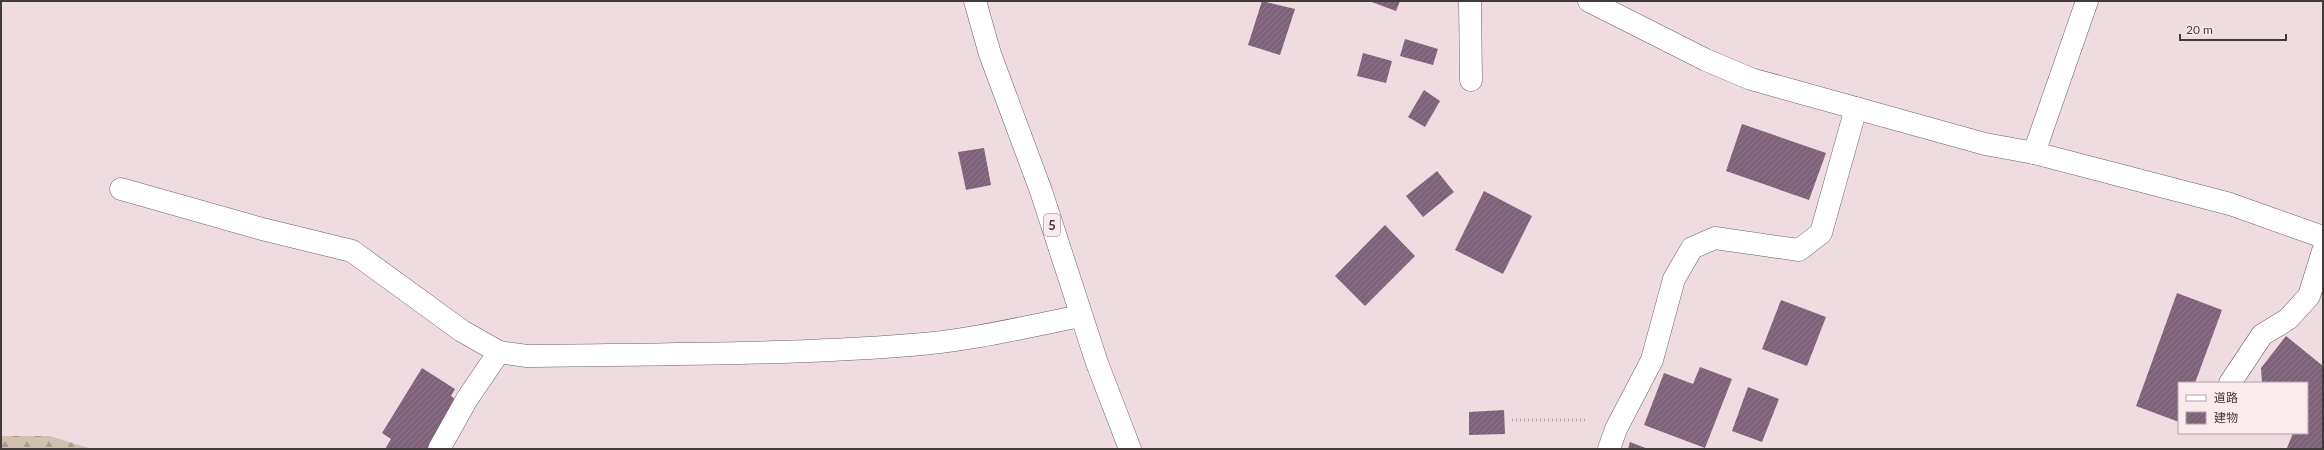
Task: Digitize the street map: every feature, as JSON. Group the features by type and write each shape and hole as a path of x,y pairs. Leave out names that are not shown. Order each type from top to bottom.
{"street":[{"name":"5","path":"975,1 990,54 1041,191 1097,363 1130,449"},
{"path":"1470,1 1471,80"},
{"path":"1589,1 1706,60 1751,79 1985,144 2034,153 2230,204 2323,237"},
{"path":"2034,153 2086,1"},
{"path":"1609,449 1621,420 1652,360 1674,279 1692,248 1715,238 1799,250 1821,233 1856,108"},
{"path":"121,189 262,229 352,251 462,331 499,352 535,356 740,353 912,345 1007,331 1081,316"},
{"path":"2231,382 2262,335 2288,319 2309,296 2323,251"},
{"path":"439,449 467,399 499,352"}],"path":[{"path":"1512,420 1621,420"}],"green space":[{"path":"1,436 50,436 92,449 1,449"}],"building":[{"path":"1262,1 1295,9 1280,55 1248,45"},
{"path":"1369,1 1400,1 1396,11"},
{"path":"1405,39 1438,49 1433,65 1400,56"},
{"path":"1363,53 1392,61 1386,83 1357,76"},
{"path":"1424,90 1440,101 1425,127 1408,117"},
{"path":"1742,124 1826,153 1809,200 1726,171"},
{"path":"984,148 991,185 966,190 958,152"},
{"path":"1437,171 1454,192 1423,217 1406,196"},
{"path":"1484,191 1532,216 1503,274 1455,250"},
{"path":"1385,225 1415,256 1365,306 1335,276"},
{"path":"2177,293 2222,310 2195,382 2178,382 2178,422 2136,406"},
{"path":"1781,300 1826,317 1807,366 1762,349"},
{"path":"2286,336 2323,366 2323,449 2287,448 2293,434 2308,434 2308,382 2262,382 2261,368"},
{"path":"1700,367 1732,379 1705,448 1644,425 1664,373 1693,384"},
{"path":"422,368 455,389 451,396 460,403 428,449 385,449 391,439 382,433"},
{"path":"1748,387 1779,399 1762,442 1732,431"},
{"path":"1504,410 1505,434 1469,435 1469,412"},
{"path":"1630,442 1648,449 1628,449"}]}
